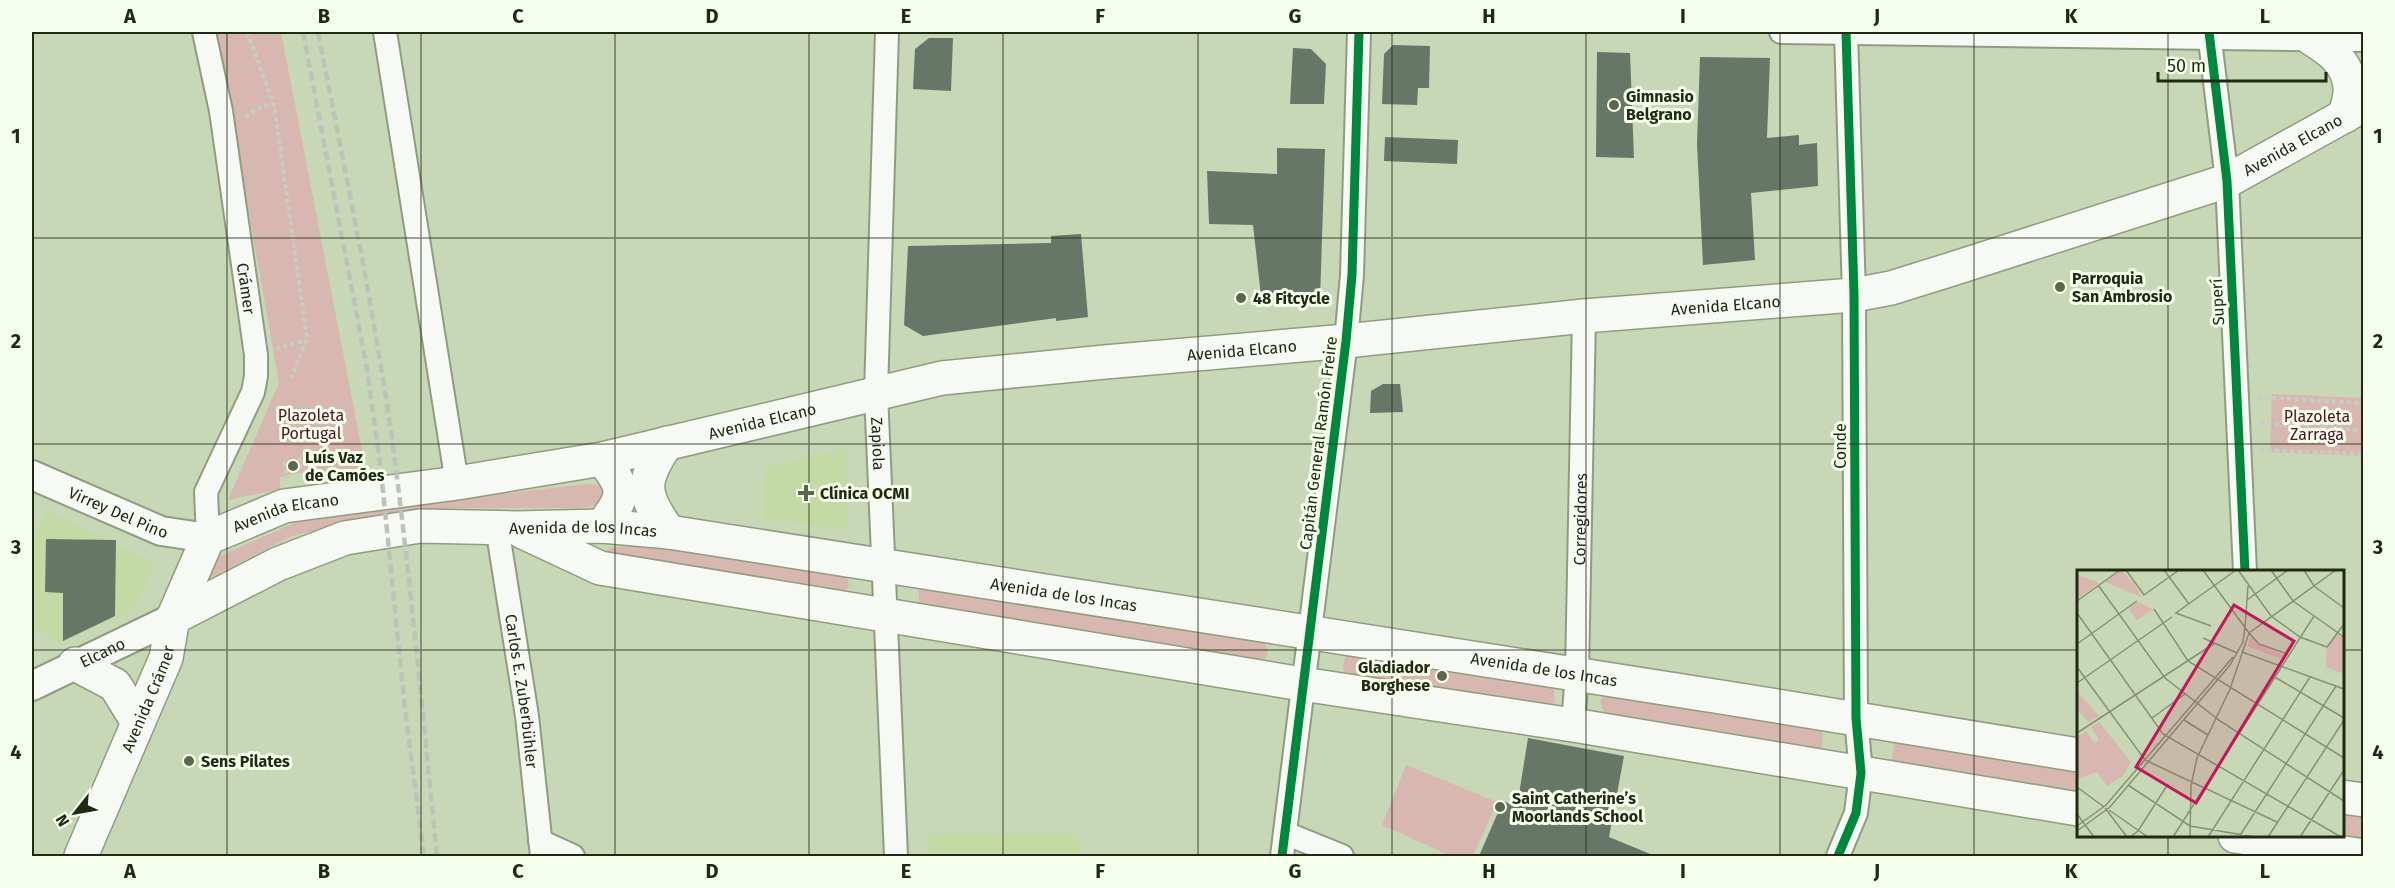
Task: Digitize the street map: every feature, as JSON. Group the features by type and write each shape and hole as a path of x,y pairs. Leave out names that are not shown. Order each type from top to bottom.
{"main road":[{"path":"2312,39 2334,54 2344,69 2354,110"},
{"name":"Avenida Elcano","path":"208,538 284,507 458,483 602,459 942,378 1346,341 1584,316 1854,295 1891,288 2227,181 2354,110"},
{"path":"667,443 655,460 648,480 648,499 669,532"},
{"path":"602,459 617,477 621,492 616,507 602,526"},
{"path":"173,618 278,564 345,538 420,526 506,528"},
{"name":"Avenida de los Incas","path":"506,528 602,526 669,532 1577,673 2077,755"},
{"name":"Avenida de los Incas","path":"506,528 600,568 1302,684 1573,724 2077,809"},
{"name":"Avenida Crámer","path":"81,856 166,658 173,618 208,538"},
{"path":"75,664 115,685 137,721"},
{"path":"2344,797 2364,800"},
{"path":"2250,842 2364,856"}],"street":[{"name":"Crámer","path":"204,32 221,111 256,355 253,392 206,492 208,538"},
{"path":"385,32 458,483"},
{"name":"Zapiola","path":"887,32 876,393 896,856"},
{"name":"Capitán General Ramón Freire","path":"1282,856 1346,341 1352,275 1359,32"},
{"path":"1781,32 2210,35 2364,40"},
{"name":"Conde","path":"1838,856 1856,813 1862,773 1856,718 1854,295 1846,33"},
{"name":"Superí","path":"2210,35 2227,181 2245,570"},
{"name":"Corregidores","path":"1573,724 1577,673 1584,316"},
{"name":"Virrey Del Pino","path":"32,475 161,531 208,538"},
{"name":"Carlos E. Zuberbühler","path":"506,528 541,849"},
{"name":"Elcano","path":"32,686 173,618"},
{"path":"1285,833 1341,856"},
{"path":"541,849 573,856"}],"path":[{"path":"248,32 274,105 307,339 291,378"},
{"path":"243,118 262,106 274,105"},
{"path":"256,355 307,339"},
{"path":"2236,395 2361,403 2364,408"},
{"path":"2312,418 2318,418 2323,427 2321,432 2315,435 2309,432 2307,426 2312,418"},
{"path":"2238,422 2307,426"},
{"path":"2323,427 2364,431"},
{"path":"2239,450 2360,454 2364,448"},
{"path":"299,457 302,472"},
{"path":"284,462 287,476"}],"shaded area":[{"name":"Clínica OCMI","path":"846,448 848,530 764,518 765,468"},
{"path":"46,511 155,563 134,609 60,643 32,627 32,542"},
{"path":"929,834 1076,834 1083,856 930,856"}],"green space":[{"name":"Plazoleta Portugal","path":"217,32 281,32 366,471 313,482 307,471 280,477 280,489 228,500 279,383"},
{"name":"Plazoleta Zarraga","path":"2272,394 2363,398 2363,456 2270,452"},
{"path":"587,484 599,485 606,489 602,499 593,506 450,508 367,518 292,536 201,582 214,559 294,523 367,510"},
{"path":"643,544 846,572 849,585 844,593 607,554 609,548"},
{"path":"918,586 1263,640 1268,650 1266,658 1257,665 920,611"},
{"path":"1353,652 1537,679 1554,688 1555,702 1546,706 1351,680 1343,666 1346,655"},
{"path":"1610,689 1823,725 1822,750 1605,717 1600,701"},
{"path":"1895,740 2077,769 2077,794 1891,762"},
{"path":"1406,765 1497,802 1473,856 1451,856 1382,825"},
{"path":"2344,812 2363,816 2363,838 2344,835"}],"building":[{"path":"929,38 953,38 951,91 913,89 915,49"},
{"path":"1393,45 1430,46 1429,88 1418,88 1417,105 1382,104 1384,54"},
{"path":"1293,48 1311,49 1326,64 1324,104 1290,104"},
{"name":"Gimnasio Belgrano","path":"1597,52 1630,53 1634,158 1596,157"},
{"path":"1700,57 1770,58 1767,138 1799,135 1799,145 1817,143 1818,186 1751,193 1755,260 1703,265 1697,144"},
{"path":"1385,137 1458,140 1457,164 1384,161"},
{"path":"1277,148 1325,149 1320,299 1262,305 1253,225 1209,224 1207,171 1277,174"},
{"path":"1081,234 1088,317 1056,321 1056,318 923,336 904,325 908,246 1051,243 1051,236"},
{"path":"1383,384 1400,384 1403,412 1370,413 1371,391"},
{"path":"46,539 116,540 115,616 63,641 63,593 45,592"},
{"path":"1528,738 1624,756 1609,837 1655,856 1479,856 1503,801 1517,807"}],"railway":[{"path":"303,32 367,369 381,471 405,709 424,856"},
{"path":"318,32 380,359 396,469 437,856"}],"cycle path":[{"path":"1282,856 1346,341 1352,275 1359,32"},
{"path":"1838,856 1856,813 1861,773 1856,718 1854,295 1846,32"},
{"path":"2209,32 2227,181 2245,570"}],"place":[{"name":"Gimnasio Belgrano","path":"1614,105"},
{"name":"Parroquia San Ambrosio","path":"2060,287"},
{"name":"48 Fitcycle","path":"1241,298"},
{"name":"Luís Vaz de Camões","path":"293,466"},
{"name":"Clínica OCMI","path":"806,493"},
{"name":"Gladiador Borghese","path":"1442,676"},
{"name":"Sens Pilates","path":"189,761"},
{"name":"Saint Catherine’s Moorlands School","path":"1500,807"}]}
